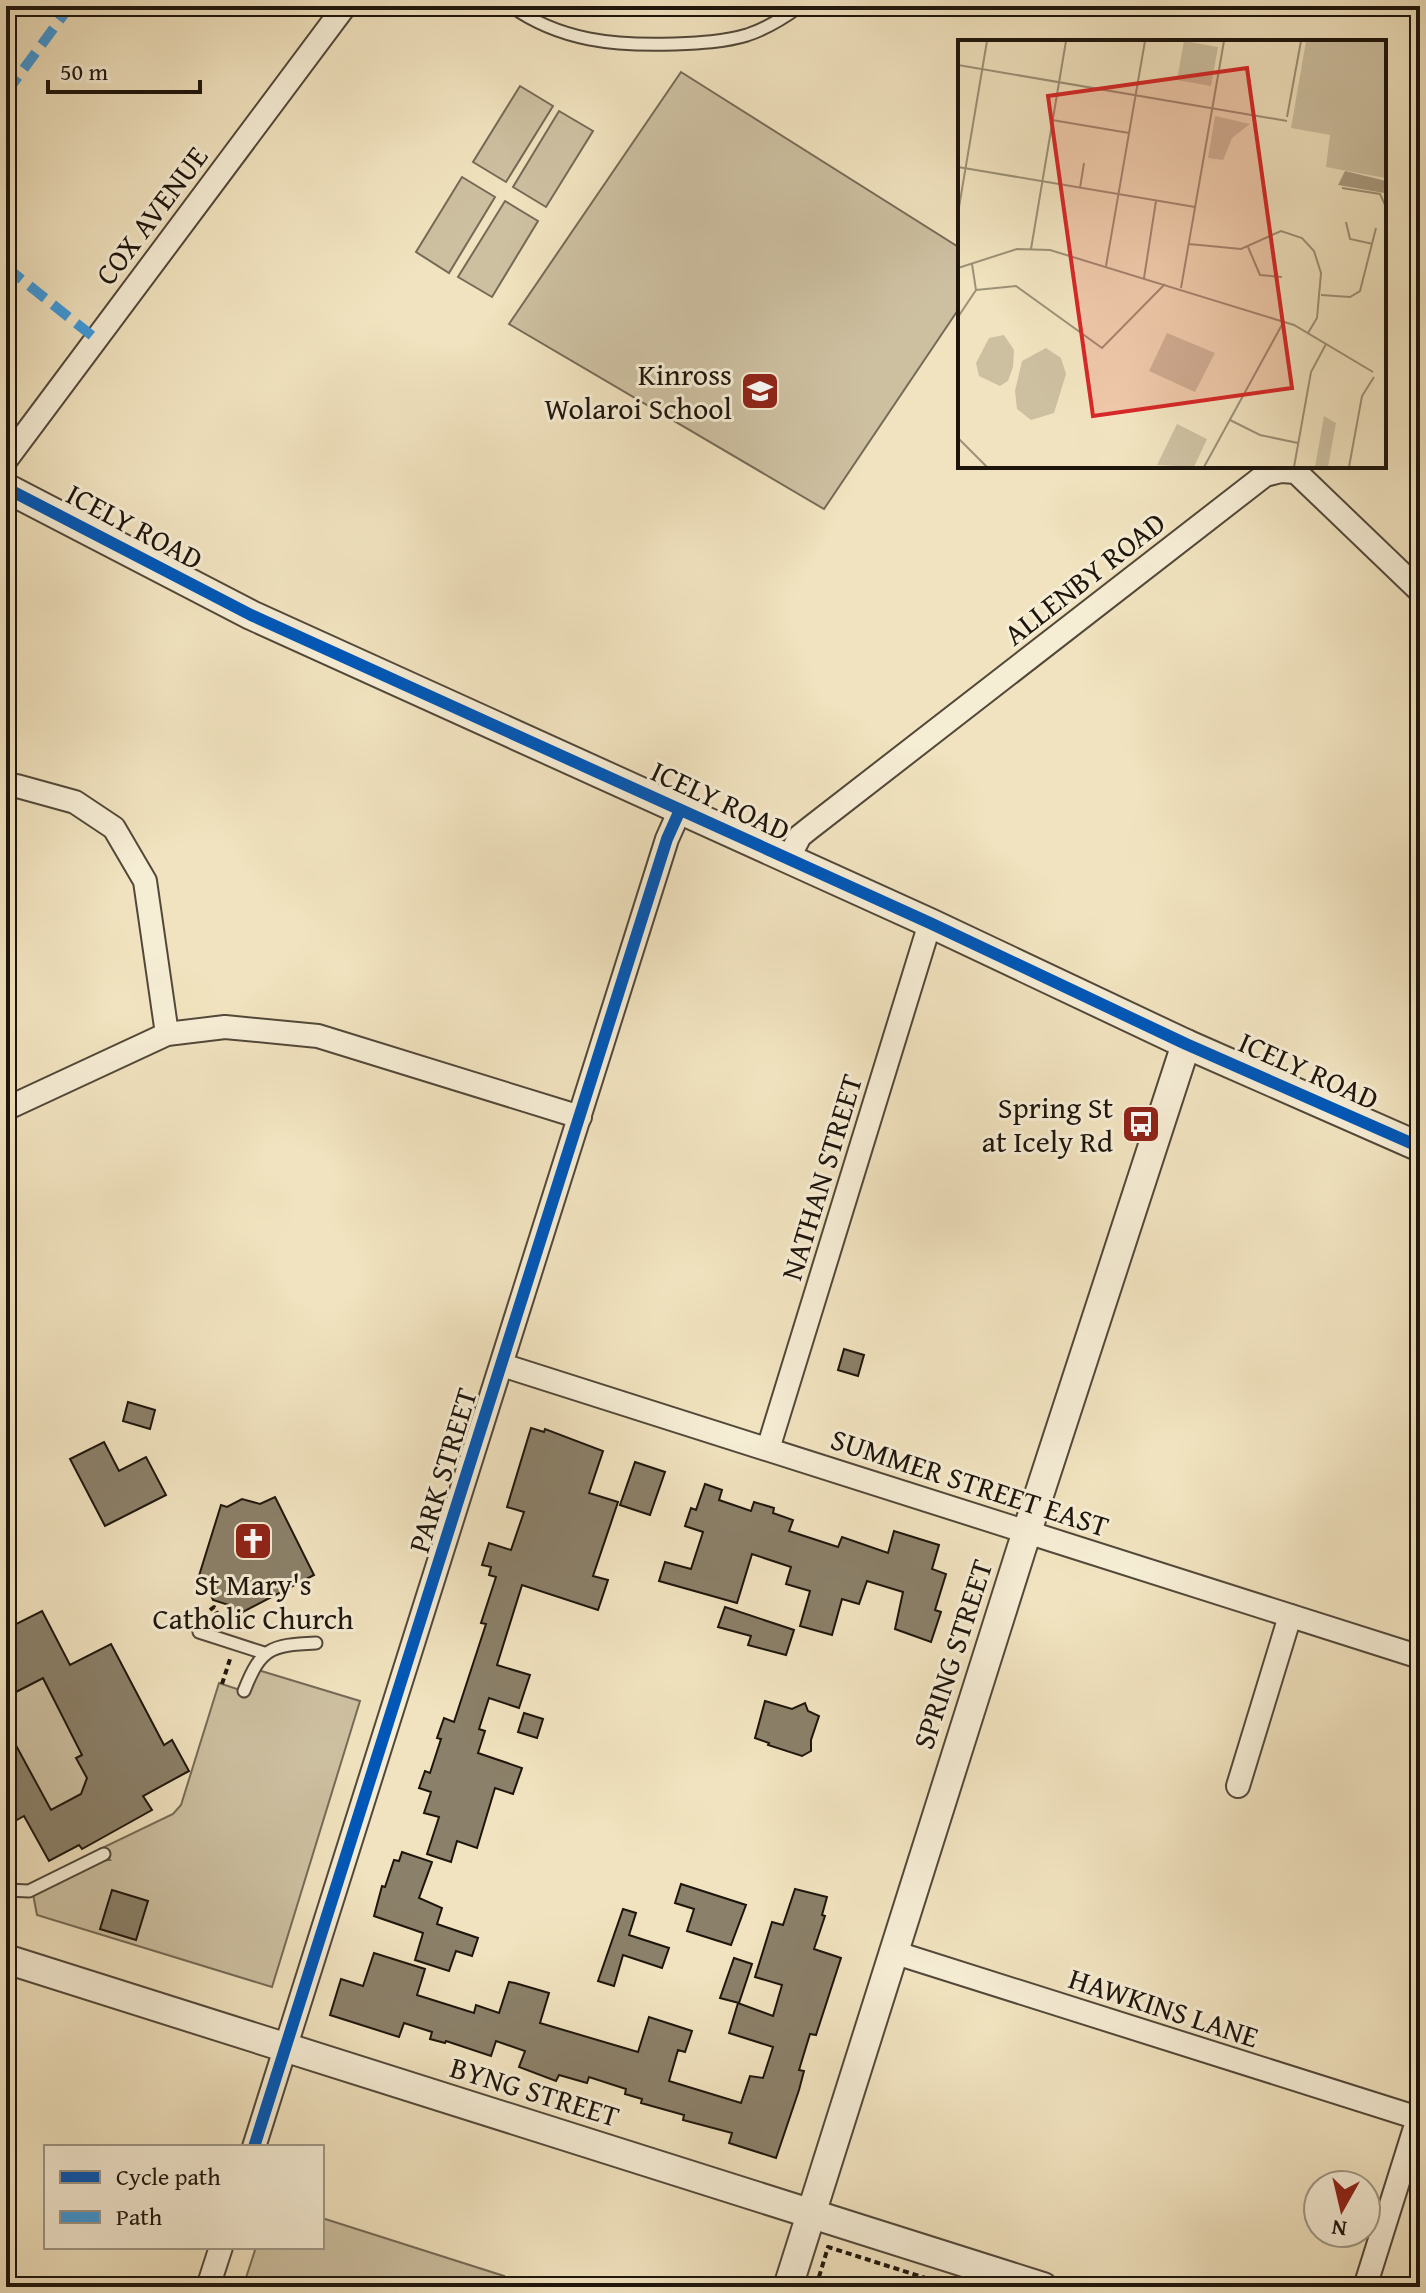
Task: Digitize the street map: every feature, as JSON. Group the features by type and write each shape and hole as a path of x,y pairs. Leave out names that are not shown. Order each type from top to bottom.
{"street":[{"name":"COX AVENUE","path":"6,460 345,6"},
{"name":"ALLENBY ROAD","path":"788,859 800,836 1265,475 1281,471 1296,472 1420,591"},
{"name":"ICELY ROAD","path":"6,488 207,594 930,923 1186,1044 1420,1147"},
{"path":"6,787 17,786 75,802 114,828 145,881 167,1034"},
{"name":"PARK STREET","path":"255,2145 667,839 680,810"},
{"name":"NATHAN STREET","path":"768,1449 930,923"},
{"path":"6,1106 12,1106 167,1034 225,1027 318,1036 580,1117"},
{"name":"SPRING STREET","path":"788,2287 1027,1532 1186,1044"},
{"name":"SUMMER STREET EAST","path":"502,1365 1420,1657"},
{"path":"1238,1786 1290,1616"},
{"name":"HAWKINS LANE","path":"893,1952 1419,2115"},
{"name":"BYNG STREET","path":"6,1959 1043,2287"},
{"path":"1365,2287 1419,2115"},
{"path":"208,2287 220,2249"}],"lane":[{"path":"511,6 533,22 558,32 592,41 639,45 698,43 748,35 800,6"},
{"path":"199,1632 264,1653 286,1646 316,1643"},
{"path":"244,1691 253,1668 264,1653"},
{"path":"6,1890 29,1891 104,1854"}],"path":[{"path":"210,1610 214,1607 225,1629"},
{"path":"222,1684 232,1650"},
{"path":"815,2287 828,2247 954,2287"}],"shaded area":[{"path":"681,72 958,247 958,310 824,509 509,324"},
{"path":"520,86 553,106 506,182 473,162"},
{"path":"559,111 593,131 546,207 513,187"},
{"path":"462,177 495,197 449,273 416,252"},
{"path":"505,201 538,221 492,297 458,277"},
{"path":"258,1670 360,1701 272,1987 37,1915 33,1894 96,1861 110,1860 100,1849 173,1814 181,1805 219,1683 249,1693"},
{"path":"43,1678 66,1722 136,1769 49,1813 9,1733 13,1730 6,1717 6,1697"},
{"path":"324,2219 504,2276 500,2287 243,2287 255,2249 324,2249"}],"building":[{"path":"844,1349 864,1355 858,1376 838,1370"},
{"path":"128,1402 155,1410 150,1429 123,1421"},
{"path":"531,1428 544,1432 545,1429 603,1451 589,1493 618,1502 593,1576 608,1580 598,1610 522,1585 497,1665 530,1675 519,1708 489,1698 479,1729 485,1731 478,1753 522,1768 513,1794 495,1788 477,1848 457,1841 451,1862 427,1854 439,1817 424,1813 431,1792 419,1788 425,1771 430,1773 444,1718 454,1722 486,1624 481,1623 496,1577 489,1575 491,1567 482,1565 489,1543 511,1550 524,1512 507,1507"},
{"path":"104,1442 119,1471 146,1457 166,1495 105,1526 70,1459"},
{"path":"635,1462 665,1472 650,1515 620,1505"},
{"path":"705,1484 722,1490 719,1500 751,1511 754,1502 774,1508 773,1513 793,1520 789,1531 838,1547 842,1537 888,1553 894,1531 939,1545 932,1569 946,1574 935,1610 941,1612 931,1642 895,1629 903,1592 867,1581 859,1604 842,1599 832,1635 800,1626 810,1591 786,1584 791,1567 752,1554 737,1603 659,1581 665,1562 691,1569 703,1532 685,1526 691,1508 696,1510"},
{"name":"St Mary's Catholic Church","path":"275,1497 314,1575 237,1615 232,1606 213,1600 204,1580 198,1579 221,1505 227,1507 242,1499 260,1504"},
{"path":"725,1607 794,1630 786,1655 748,1645 751,1636 718,1627"},
{"path":"42,1611 70,1665 111,1644 164,1745 172,1740 189,1771 143,1796 152,1810 82,1849 79,1845 49,1861 24,1816 6,1826 6,1727 51,1810 81,1794 87,1778 76,1758 82,1755 43,1678 6,1697 6,1629"},
{"path":"765,1701 792,1709 805,1703 808,1711 819,1716 811,1740 811,1751 802,1756 755,1738"},
{"path":"524,1713 543,1719 537,1738 518,1732"},
{"path":"402,1852 432,1862 419,1898 442,1908 437,1924 478,1938 472,1956 456,1951 449,1971 415,1960 423,1933 374,1916 382,1886 385,1887 394,1860 399,1861"},
{"path":"681,1884 746,1905 731,1945 687,1931 694,1909 675,1903"},
{"path":"795,1889 827,1897 822,1915 825,1916 814,1949 841,1958 816,2035 810,2034 799,2070 804,2071 799,2090 776,2158 729,2143 732,2133 683,2120 684,2115 641,2103 642,2099 625,2094 626,2089 589,2077 587,2083 559,2075 556,2081 519,2067 525,2051 496,2041 491,2056 430,2039 432,2032 404,2023 399,2037 330,2015 341,1979 363,1986 374,1953 425,1969 417,1995 474,2013 476,2005 499,2013 509,1982 515,1983 549,1993 540,2023 638,2052 649,2017 692,2031 685,2052 678,2050 669,2081 741,2103 750,2076 763,2078 773,2047 729,2033 738,2003 773,2016 782,1985 755,1977 772,1922 783,1925"},
{"path":"112,1890 148,1901 136,1940 100,1929"},
{"path":"623,1909 636,1913 629,1935 669,1948 662,1968 623,1955 614,1986 598,1981"},
{"path":"734,1958 752,1964 739,2003 720,1998"}],"marked path":[{"path":"6,93 70,6"},
{"path":"6,267 96,339"}],"cycle path":[{"path":"6,488 251,615 930,923 1186,1044 1420,1147"},
{"path":"255,2145 667,839 680,810"}],"place":[{"name":"Kinross Wolaroi School","path":"760,391"},
{"name":"Spring St at Icely Rd","path":"1141,1124"},
{"name":"St Mary's Catholic Church","path":"253,1541"}]}
